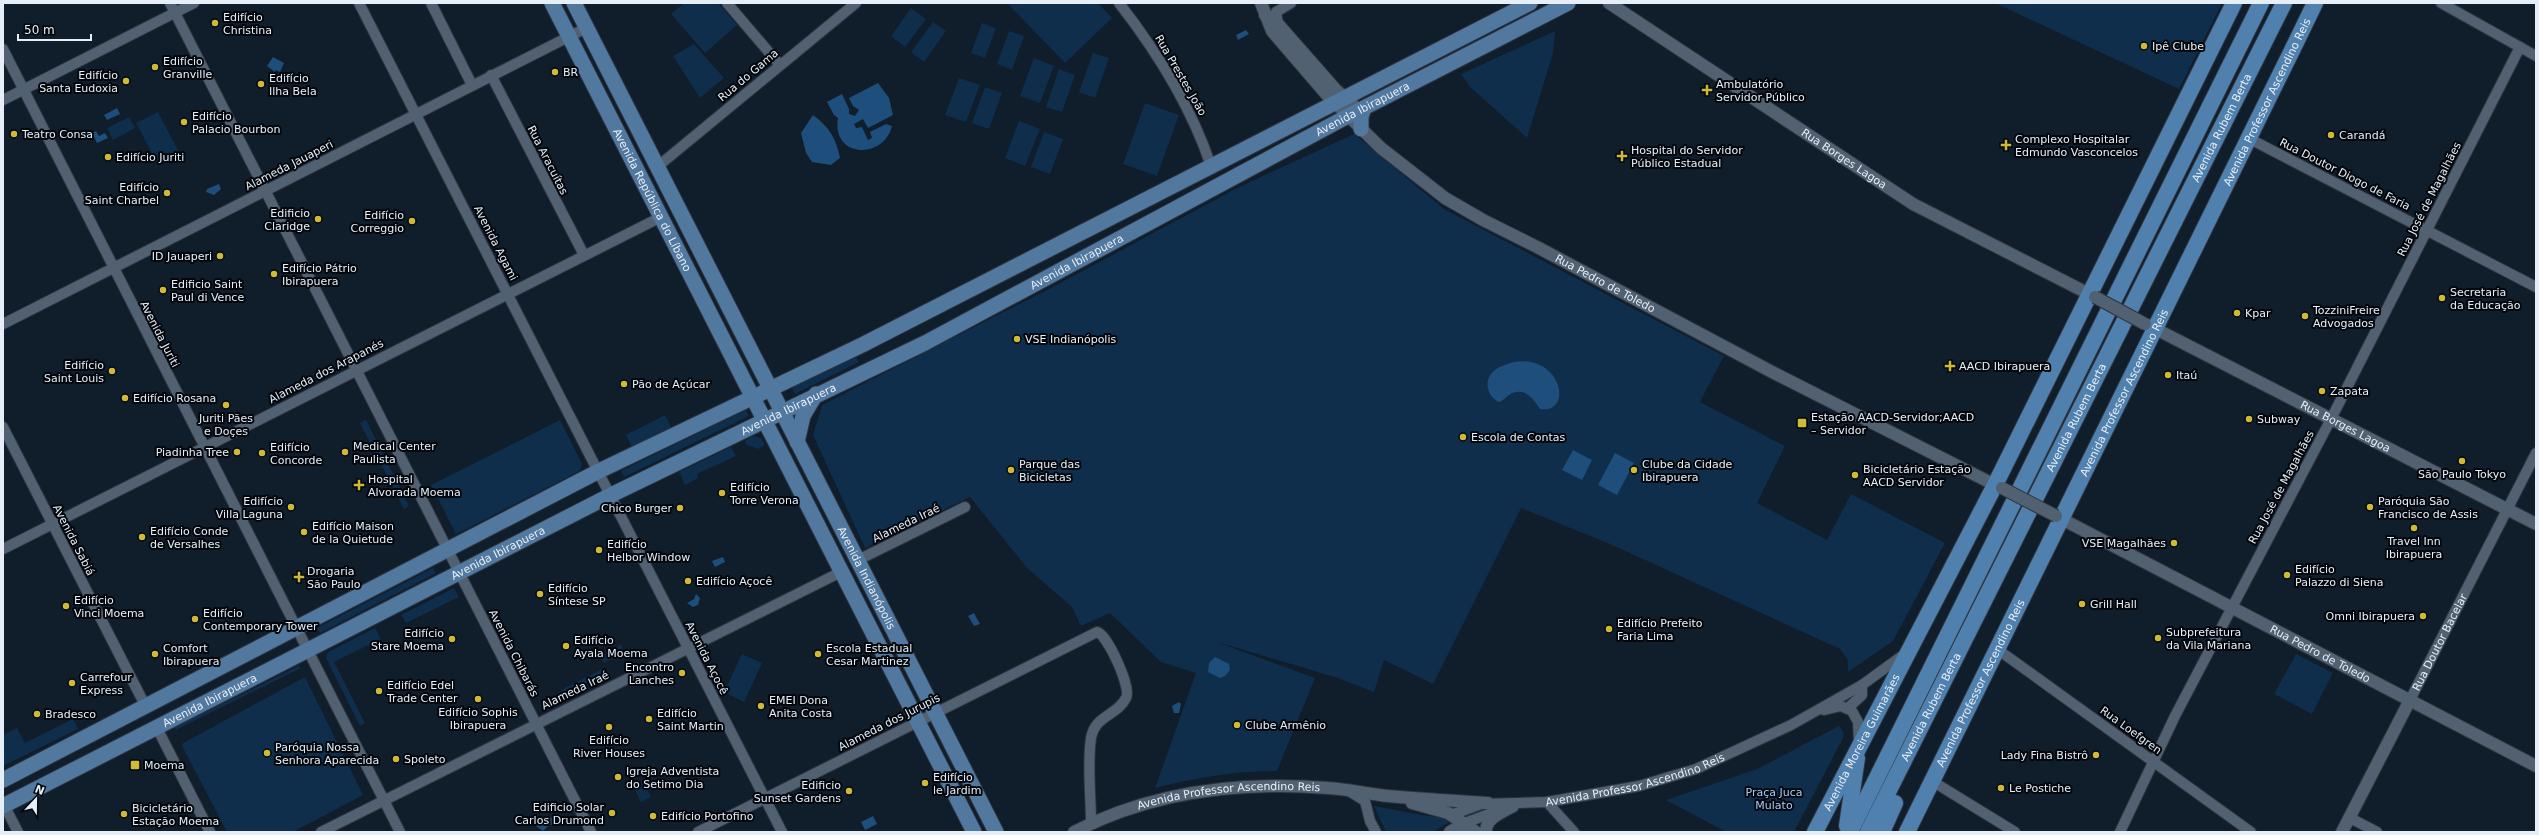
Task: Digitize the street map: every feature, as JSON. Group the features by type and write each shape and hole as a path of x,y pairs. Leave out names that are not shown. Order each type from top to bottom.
{"highway":[{"name":"Avenida Professor Ascendino Reis","path":"1908,652 1999,487 2234,3"},
{"name":"Avenida Rubem Berta","path":"1850,832 2261,3"},
{"name":"Avenida Rubem Berta","path":"1868,832 1949,675 2284,3"},
{"name":"Avenida Professor Ascendino Reis","path":"1932,781 1997,649 2150,326 2250,139 2315,3"},
{"name":"Avenida Moreira Guimarães","path":"1815,832 1908,652"},
{"path":"1882,832 1938,712 1949,675"},
{"path":"1846,832 1859,745"},
{"path":"1908,832 1932,781"}],"main road":[{"name":"Avenida República do Líbano","path":"552,3 752,396"},
{"name":"Avenida República do Líbano","path":"574,3 769,388"},
{"name":"Avenida Ibirapuera","path":"3,780 599,471 752,396 862,345 1530,3"},
{"name":"Avenida Ibirapuera","path":"3,805 157,728 611,495 816,394 925,343 1357,111 1568,3"},
{"path":"1357,111 1361,117 1361,129"},
{"path":"661,217 666,216 672,220 696,244"},
{"name":"Avenida Indianópolis","path":"769,388 996,832"},
{"path":"797,442 803,416 816,394"},
{"name":"Avenida Indianópolis","path":"752,396 974,832"}],"street":[{"name":"Avenida Chibarás","path":"170,3 591,832"},
{"path":"3,100 194,3"},
{"name":"Avenida Agami","path":"359,3 611,495"},
{"path":"431,3 472,85"},
{"path":"727,3 779,64"},
{"name":"Rua do Gama","path":"657,167 779,64 856,3"},
{"name":"Rua Prestes João","path":"1120,3 1154,51 1187,106 1211,166"},
{"path":"1256,3 1266,16 1278,24 1340,100"},
{"path":"1261,3 1272,31 1340,100 1357,111"},
{"path":"1267,3 1278,10"},
{"path":"1278,24 1275,14 1278,10 1291,3"},
{"name":"Rua Borges Lagoa","path":"1609,3 1913,204 2536,524"},
{"path":"2442,3 2536,56"},
{"name":"Alameda Jauaperi","path":"3,324 586,28"},
{"name":"Rua José de Magalhães","path":"2120,832 2152,760 2331,419 2520,48"},
{"name":"Avenida Juriti","path":"3,49 400,832"},
{"name":"Rua Aracuítas","path":"491,75 584,255"},
{"name":"Rua Pedro de Toledo","path":"1361,129 1381,148 1420,180 1483,220 1809,390 2233,607 2536,766"},
{"name":"Rua Doutor Diogo de Faria","path":"2250,139 2427,229 2536,287"},
{"name":"Alameda dos Arapanés","path":"3,549 356,369 661,217"},
{"name":"Avenida Sabiá","path":"3,427 146,707"},
{"name":"Rua Doutor Bacelar","path":"2342,832 2536,452"},
{"name":"Avenida Açocê","path":"611,495 782,832"},
{"name":"Alameda Iraé","path":"858,560 964,507"},
{"name":"Alameda Iraé","path":"321,832 536,723 842,572"},
{"name":"Alameda dos Jurupis","path":"698,832 1091,634 1100,633 1104,637 1126,682 1128,693 1122,705 1097,723 1092,733 1091,823"},
{"name":"Rua Loefgren","path":"1997,649 2251,832"},
{"name":"Avenida Professor Ascendino Reis","path":"1451,815 1468,807 1488,803 1547,802 1639,786 1681,774 1792,724 1862,685 1908,652"},
{"path":"1848,708 1862,696 1862,685"},
{"path":"1852,691 1848,708 1858,722 1859,745"},
{"name":"Avenida Professor Ascendino Reis","path":"1810,713 1832,707 1848,708"},
{"path":"157,728 210,832"},
{"path":"1932,781 2015,832"},
{"name":"Avenida Professor Ascendino Reis","path":"1074,832 1091,823 1145,803 1190,792 1220,788 1286,785 1383,795"},
{"path":"1346,790 1365,801 1370,821 1376,832"},
{"path":"1383,795 1451,815 1465,823 1476,832"},
{"path":"1365,801 1383,795 1488,803"},
{"path":"1547,802 1574,832"},
{"path":"1450,832 1465,823 1490,812 1530,803"},
{"path":"3,805 18,832"},
{"path":"1486,832 1486,826 1492,818 1513,806"},
{"path":"2350,818 2377,832"}],"green space":[{"path":"684,3 718,3 737,25 705,53 671,14"},
{"path":"1007,3 1098,3 1112,18 1065,63"},
{"name":"Ipê Clube","path":"1995,3 2222,3 2179,89"},
{"path":"911,8 926,19 905,47 891,36"},
{"path":"933,22 946,31 924,62 911,52"},
{"path":"982,23 996,28 985,58 971,53"},
{"path":"1009,31 1024,36 1012,70 997,64"},
{"path":"1555,31 1553,53 1527,138 1470,87 1461,74"},
{"path":"694,44 724,78 700,98 673,56"},
{"path":"1093,53 1109,58 1095,98 1079,92"},
{"path":"1034,58 1054,66 1040,103 1020,96"},
{"path":"1059,69 1075,75 1062,112 1046,107"},
{"path":"959,78 980,85 966,122 945,115"},
{"path":"985,87 1002,93 989,129 972,123"},
{"path":"1145,103 1179,115 1157,176 1123,164"},
{"path":"158,112 180,154 158,165 136,123"},
{"path":"129,117 135,128 113,140 107,128"},
{"path":"1019,121 1040,129 1025,166 1005,158"},
{"path":"1044,132 1063,139 1050,174 1031,167"},
{"path":"1354,134 1444,209 1724,356 1700,402 1785,446 1757,503 1827,540 1851,494 1945,543 1893,641 1848,672 1848,660 1840,649 1610,544 1521,508 1433,684 1384,660 1374,692 1338,678 1217,642 1315,678 1277,771 1246,772 1216,776 1155,788 1196,673 1161,662 1110,613 1081,626 1072,607 1027,568 970,497 865,548 813,435 822,405 1049,289 1237,188"},
{"path":"856,357 859,362 795,394 792,387"},
{"path":"746,410 749,416 624,477 621,471"},
{"path":"665,415 671,427 632,447 626,435"},
{"path":"366,420 409,506 404,509 360,423"},
{"path":"560,420 582,464 580,471 456,534 431,485"},
{"path":"753,436 761,438 765,445 758,449 747,445 745,441"},
{"path":"731,447 736,456 697,474 698,478 685,485 679,472"},
{"path":"433,568 436,573 320,633 317,628"},
{"path":"454,588 459,597 406,623 401,615"},
{"path":"375,628 381,639 334,662 365,723 360,726 326,658 328,652"},
{"path":"621,645 624,652 604,663 600,656"},
{"path":"742,654 762,663 744,702 724,692"},
{"path":"2296,654 2333,673 2312,714 2274,694"},
{"path":"299,666 301,668 176,730 175,727"},
{"path":"604,668 606,673 563,695 561,690"},
{"path":"305,677 363,795 293,832 227,832 182,746 183,743"},
{"path":"73,719 78,729 3,766 3,735 17,728 25,743"},
{"name":"Praça Juca Mulato","path":"1839,726 1844,733 1843,738 1794,832 1726,832 1666,800 1757,769"},
{"path":"643,782 651,797 641,802 633,786"},
{"path":"1441,803 1490,808 1465,819"},
{"path":"1374,806 1427,816 1447,817 1451,821 1433,832 1386,832"}],"shaded area":[{"path":"1246,30 1249,34 1238,40 1236,35"},
{"path":"273,57 284,63 280,72 276,70 275,72 267,66"},
{"path":"878,83 889,98 893,115 868,128 863,119 854,124 856,128 862,127 868,140 872,138 870,132 886,124 892,126 887,137 879,145 869,149 859,150 850,147 842,141 838,131 838,118 834,115 827,102 842,94 849,109 849,114 855,116 859,110 853,106 849,98"},
{"path":"117,108 120,114 107,120 104,115"},
{"path":"813,115 828,129 834,139 840,158 831,165 812,162 806,153 801,133"},
{"path":"96,131 99,136 105,133 108,138 97,143 92,133"},
{"path":"219,184 221,189 214,195 206,192 207,189"},
{"path":"1514,362 1530,362 1543,367 1552,375 1558,384 1559,394 1557,403 1551,408 1540,409 1528,394 1519,392 1509,395 1499,402 1495,400 1489,392 1488,379 1498,368"},
{"path":"1573,450 1592,460 1582,480 1562,470"},
{"path":"1615,453 1634,463 1617,495 1598,485"},
{"path":"723,557 725,562 715,567 712,561"},
{"path":"696,594 700,598 698,605 693,607 687,603 694,599"},
{"path":"974,613 980,624 974,626 968,616"},
{"path":"1215,657 1229,664 1230,670 1225,676 1220,678 1208,672 1209,663"},
{"path":"1179,702 1181,704 1179,713 1174,713 1172,706"},
{"path":"873,816 877,824 865,830 861,822"},
{"path":"552,817 556,824 549,825 543,831 536,826"}],"place":[{"name":"Edifício Christina","path":"215,23"},
{"name":"Ipê Clube","path":"2144,46"},
{"name":"Edifício Granville","path":"155,67"},
{"name":"BR","path":"555,72"},
{"name":"Edifício Santa Eudoxia","path":"126,81"},
{"name":"Edifício Ilha Bela","path":"261,84"},
{"name":"Ambulatório Servidor Público","path":"1707,90"},
{"name":"Edifício Palacio Bourbon","path":"184,122"},
{"name":"Teatro Consa","path":"14,134"},
{"name":"Carandá","path":"2331,135"},
{"name":"Complexo Hospitalar Edmundo Vasconcelos","path":"2006,145"},
{"name":"Hospital do Servidor Público Estadual","path":"1622,156"},
{"name":"Edifício Juriti","path":"108,157"},
{"name":"Edifício Saint Charbel","path":"167,193"},
{"name":"Edificio Claridge","path":"318,219"},
{"name":"Edifício Correggio","path":"412,221"},
{"name":"ID Jauaperi","path":"220,256"},
{"name":"Edifício Pátrio Ibirapuera","path":"274,274"},
{"name":"Edificio Saint Paul di Vence","path":"163,290"},
{"name":"Secretaria da Educação","path":"2442,298"},
{"name":"Kpar","path":"2237,313"},
{"name":"TozziniFreire Advogados","path":"2305,316"},
{"name":"VSE Indianópolis","path":"1017,339"},
{"name":"AACD Ibirapuera","path":"1950,366"},
{"name":"Edifício Saint Louis","path":"112,371"},
{"name":"Itaú","path":"2168,375"},
{"name":"Pão de Açúcar","path":"624,384"},
{"name":"Zapata","path":"2322,391"},
{"name":"Edifício Rosana","path":"125,398"},
{"name":"Juriti Pães e Doçes","path":"226,405"},
{"name":"Subway","path":"2249,419"},
{"name":"Estação AACD-Servidor;AACD – Servidor","path":"1802,423"},
{"name":"Escola de Contas","path":"1463,437"},
{"name":"Piadinha Tree","path":"237,452"},
{"name":"Medical Center Paulista","path":"345,452"},
{"name":"Edifício Concorde","path":"262,453"},
{"name":"São Paulo Tokyo","path":"2462,461"},
{"name":"Parque das Bicicletas","path":"1011,470"},
{"name":"Clube da Cidade Ibirapuera","path":"1634,470"},
{"name":"Bicicletário Estação AACD Servidor","path":"1855,475"},
{"name":"Hospital Alvorada Moema","path":"359,485"},
{"name":"Edifício Torre Verona","path":"722,493"},
{"name":"Edifício Villa Laguna","path":"291,507"},
{"name":"Paróquia São Francisco de Assis","path":"2370,507"},
{"name":"Chico Burger","path":"680,508"},
{"name":"Travel Inn Ibirapuera","path":"2414,528"},
{"name":"Edifício Maison de la Quietude","path":"304,532"},
{"name":"Edifício Conde de Versalhes","path":"142,537"},
{"name":"VSE Magalhães","path":"2174,543"},
{"name":"Edifício Helbor Window","path":"599,550"},
{"name":"Edifício Palazzo di Siena","path":"2287,575"},
{"name":"Drogaria São Paulo","path":"299,577"},
{"name":"Edifício Açocê","path":"688,581"},
{"name":"Edifício Síntese SP","path":"540,594"},
{"name":"Grill Hall","path":"2082,604"},
{"name":"Edifício Vinci Moema","path":"66,606"},
{"name":"Omni Ibirapuera","path":"2423,616"},
{"name":"Edifício Contemporary Tower","path":"195,619"},
{"name":"Edifício Prefeito Faria Lima","path":"1609,629"},
{"name":"Subprefeitura da Vila Mariana","path":"2158,638"},
{"name":"Edifício Stare Moema","path":"452,639"},
{"name":"Edifício Ayala Moema","path":"566,646"},
{"name":"Comfort Ibirapuera","path":"155,654"},
{"name":"Escola Estadual Cesar Martinez","path":"818,654"},
{"name":"Encontro Lanches","path":"682,673"},
{"name":"Carrefour Express","path":"72,683"},
{"name":"Edifício Edel Trade Center","path":"379,691"},
{"name":"Edifício Sophis Ibirapuera","path":"478,699"},
{"name":"EMEI Dona Anita Costa","path":"761,706"},
{"name":"Bradesco","path":"37,714"},
{"name":"Edifício Saint Martin","path":"649,719"},
{"name":"Clube Armênio","path":"1237,725"},
{"name":"Edifício River Houses","path":"609,727"},
{"name":"Paróquia Nossa Senhora Aparecida","path":"267,753"},
{"name":"Lady Fina Bistrô","path":"2096,755"},
{"name":"Spoleto","path":"396,759"},
{"name":"Moema","path":"135,765"},
{"name":"Igreja Adventista do Setimo Dia","path":"618,777"},
{"name":"Edifício le Jardim","path":"925,783"},
{"name":"Le Postiche","path":"2001,788"},
{"name":"Edificio Sunset Gardens","path":"849,791"},
{"name":"Edificio Solar Carlos Drumond","path":"612,813"},
{"name":"Bicicletário Estação Moema","path":"124,814"},
{"name":"Edifício Portofino","path":"653,816"}]}
